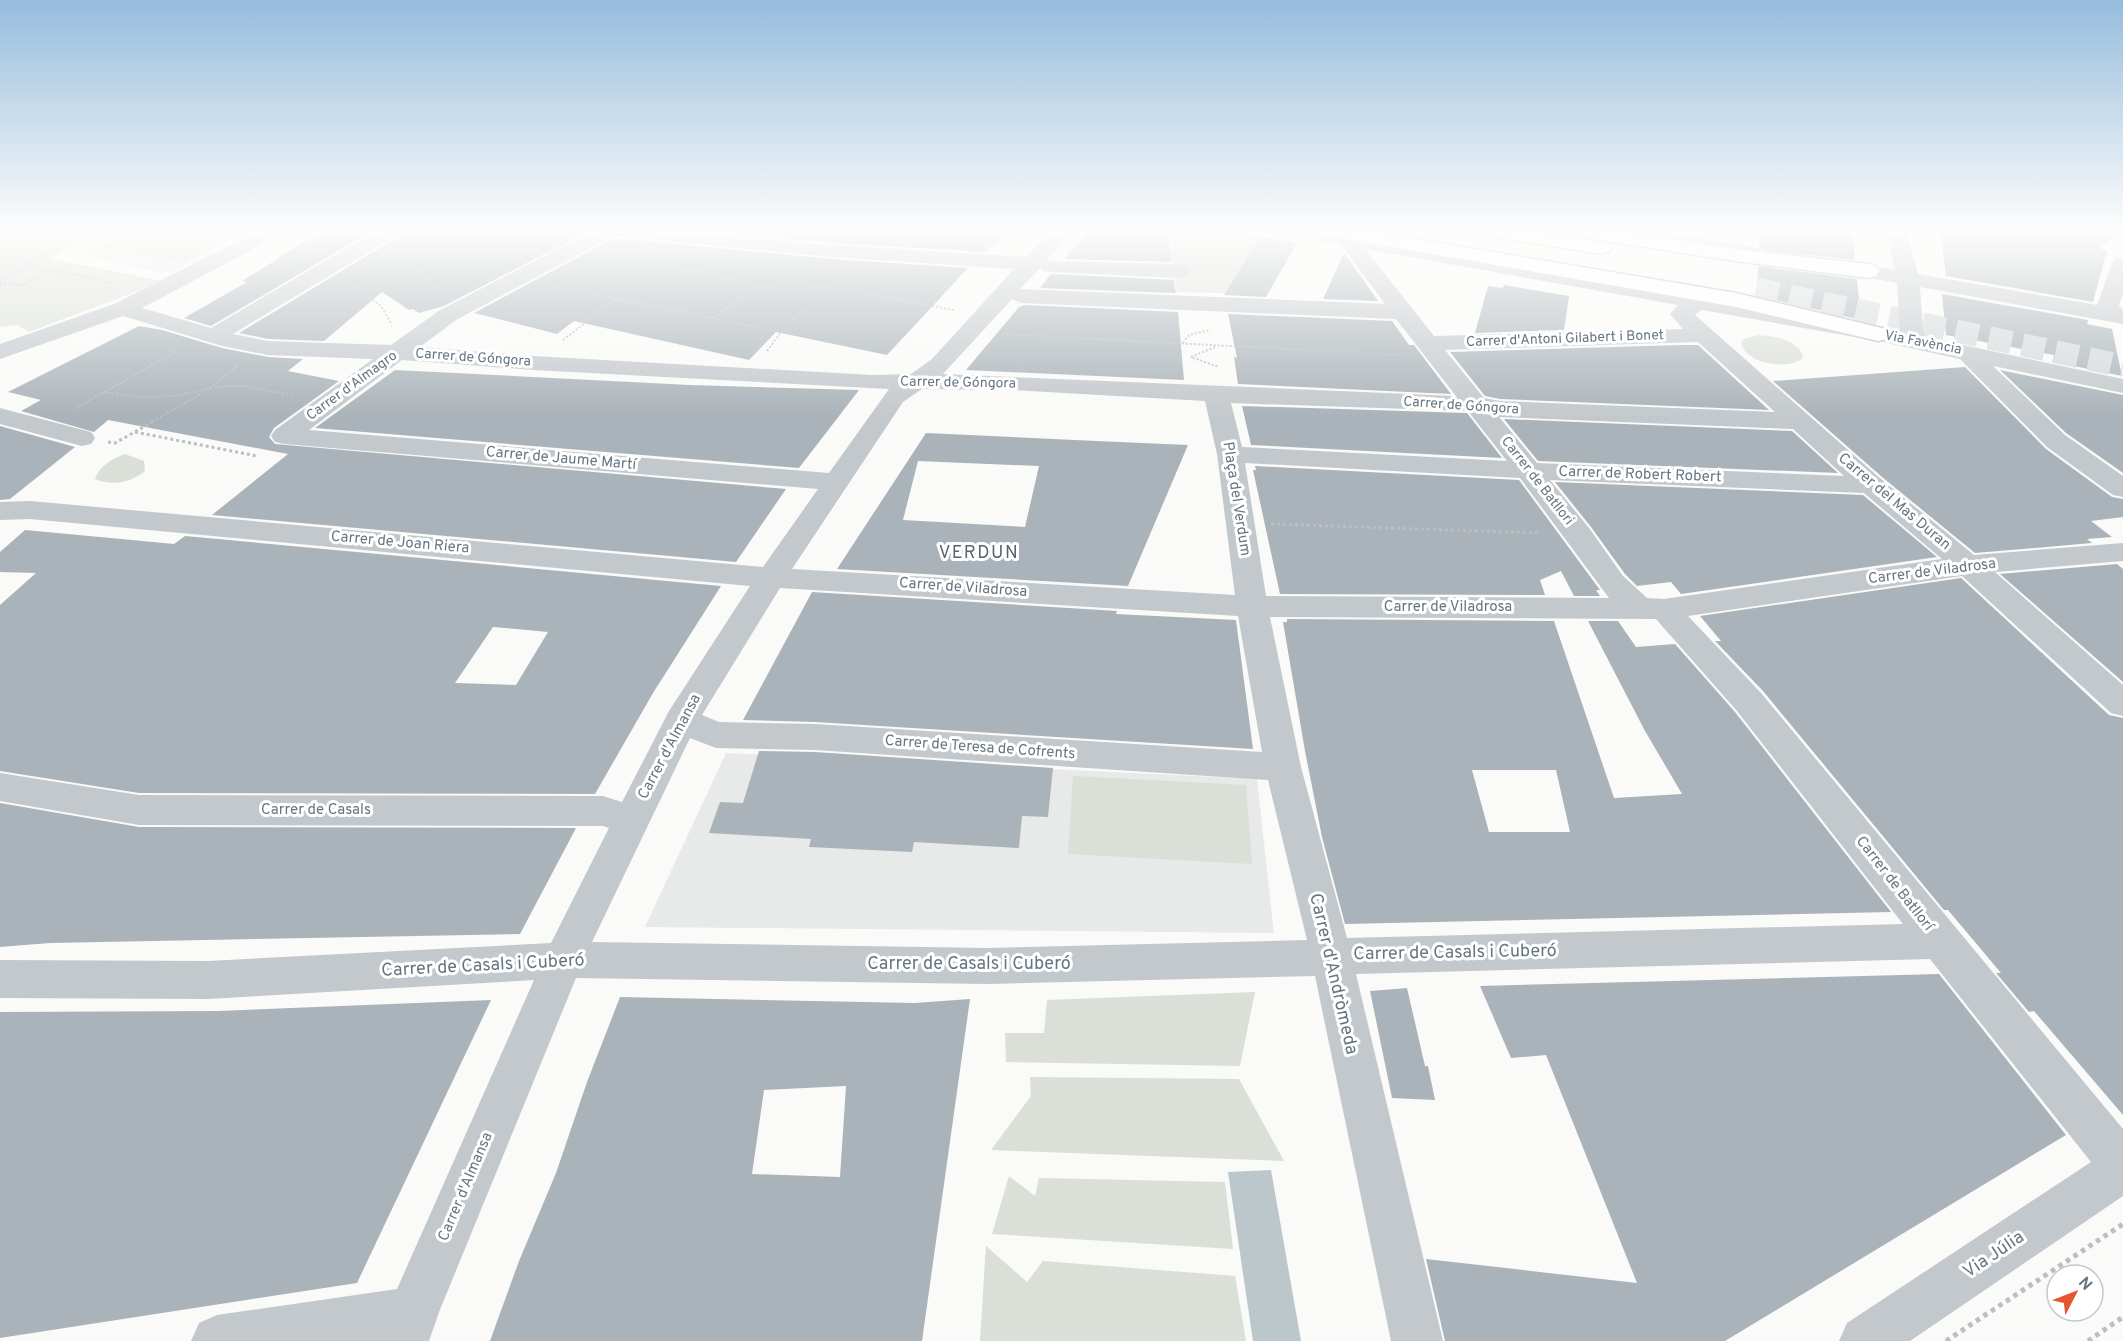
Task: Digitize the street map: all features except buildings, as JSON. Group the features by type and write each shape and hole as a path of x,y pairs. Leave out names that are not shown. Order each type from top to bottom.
{"highway":[{"path":"1697,294 1736,300 1878,334"}],"street":[{"path":"0,352 122,309 152,294"},
{"path":"222,339 301,294"},
{"path":"222,339 320,294"},
{"name":"Carrer d'Almagro","path":"284,436 396,344 489,294"},
{"name":"Carrer d'Almansa","path":"408,1327 563,960 681,720 771,578 894,397 941,364 1012,294"},
{"name":"Carrer de Batllori","path":"1388,294 1579,534 1612,583 1652,609"},
{"name":"Via Favència","path":"1653,294 1915,341 2123,386"},
{"path":"1909,294 1911,329 1915,341"},
{"path":"1994,294 2118,316"},
{"path":"2112,294 2108,305 2118,316"},
{"path":"1021,296 1403,312"},
{"name":"Carrer del Mas Duran","path":"1698,302 1681,314 1871,485 1968,565 2123,704"},
{"name":"Carrer de Góngora","path":"122,309 222,339 268,348 396,344 872,382 920,380 1476,404 1500,409 1799,421"},
{"name":"Carrer d'Antoni Gilabert i Bonet","path":"1433,350 1704,334"},
{"path":"1972,359 2056,441 2123,489"},
{"name":"Plaça del Verdum","path":"1216,393 1230,453 1252,606"},
{"path":"0,416 82,438"},
{"name":"Carrer de Jaume Martí","path":"284,436 838,482"},
{"name":"Carrer de Robert Robert","path":"1230,453 1529,470 1871,485"},
{"path":"0,534 30,510"},
{"name":"Carrer de Joan Riera","path":"0,512 30,510 771,578"},
{"name":"Carrer de Viladrosa","path":"771,578 1252,606 1652,609 1968,565 2123,552"},
{"name":"Carrer d'Andròmeda","path":"1252,606 1283,766 1331,956 1417,1341"},
{"name":"Carrer de Batllorí","path":"1652,609 1749,702 2099,1138 2123,1160"},
{"name":"Carrer de Teresa de Cofrents","path":"681,720 717,735 815,737 1283,766"},
{"name":"Carrer de Casals","path":"0,787 139,810 603,811 632,820"},
{"name":"Carrer de Casals i Cuberó","path":"0,979 208,980 563,960 988,966 1939,941"},
{"name":"Via Júlia","path":"1865,1341 2123,1168"},
{"path":"217,1341 408,1327"}],"path":[{"path":"366,294 388,313 396,344"},
{"path":"593,294 781,332"},
{"path":"713,318 746,294"},
{"path":"864,294 954,310"},
{"path":"555,346 617,298"},
{"path":"764,355 781,332 802,311"},
{"path":"998,334 1433,350"},
{"path":"74,409 186,346"},
{"path":"246,361 208,389 135,432 257,456"},
{"path":"104,392 139,397 173,396 208,389 244,386 294,395"},
{"path":"1240,523 1579,534"},
{"path":"1946,1341 2123,1224"},
{"path":"2088,1341 2123,1317"}],"shaded area":[{"path":"0,294 129,294 29,332 17,325 0,327"},
{"path":"1758,335 1777,338 1795,345 1803,355 1802,359 1777,364 1767,363 1750,356 1741,343 1744,339"},
{"path":"125,454 144,461 145,471 128,481 115,483 95,479 107,463"},
{"path":"726,753 1257,779 1274,933 645,927"},
{"path":"1073,776 1246,785 1252,864 1068,854"},
{"path":"1255,992 1240,1066 1006,1062 1005,1033 1044,1033 1047,1000"},
{"path":"1030,1077 1239,1079 1284,1161 991,1150 1031,1096"},
{"path":"1271,1170 1301,1341 1253,1341 1228,1172"},
{"path":"1009,1176 1035,1196 1039,1178 1225,1182 1233,1249 992,1234"},
{"path":"986,1246 1027,1282 1043,1261 1235,1276 1246,1341 980,1341"}],"tunnel":[{"path":"1778,294 2123,366"}],"district":[{"name":"VERDUN","path":"979,553"}]}
